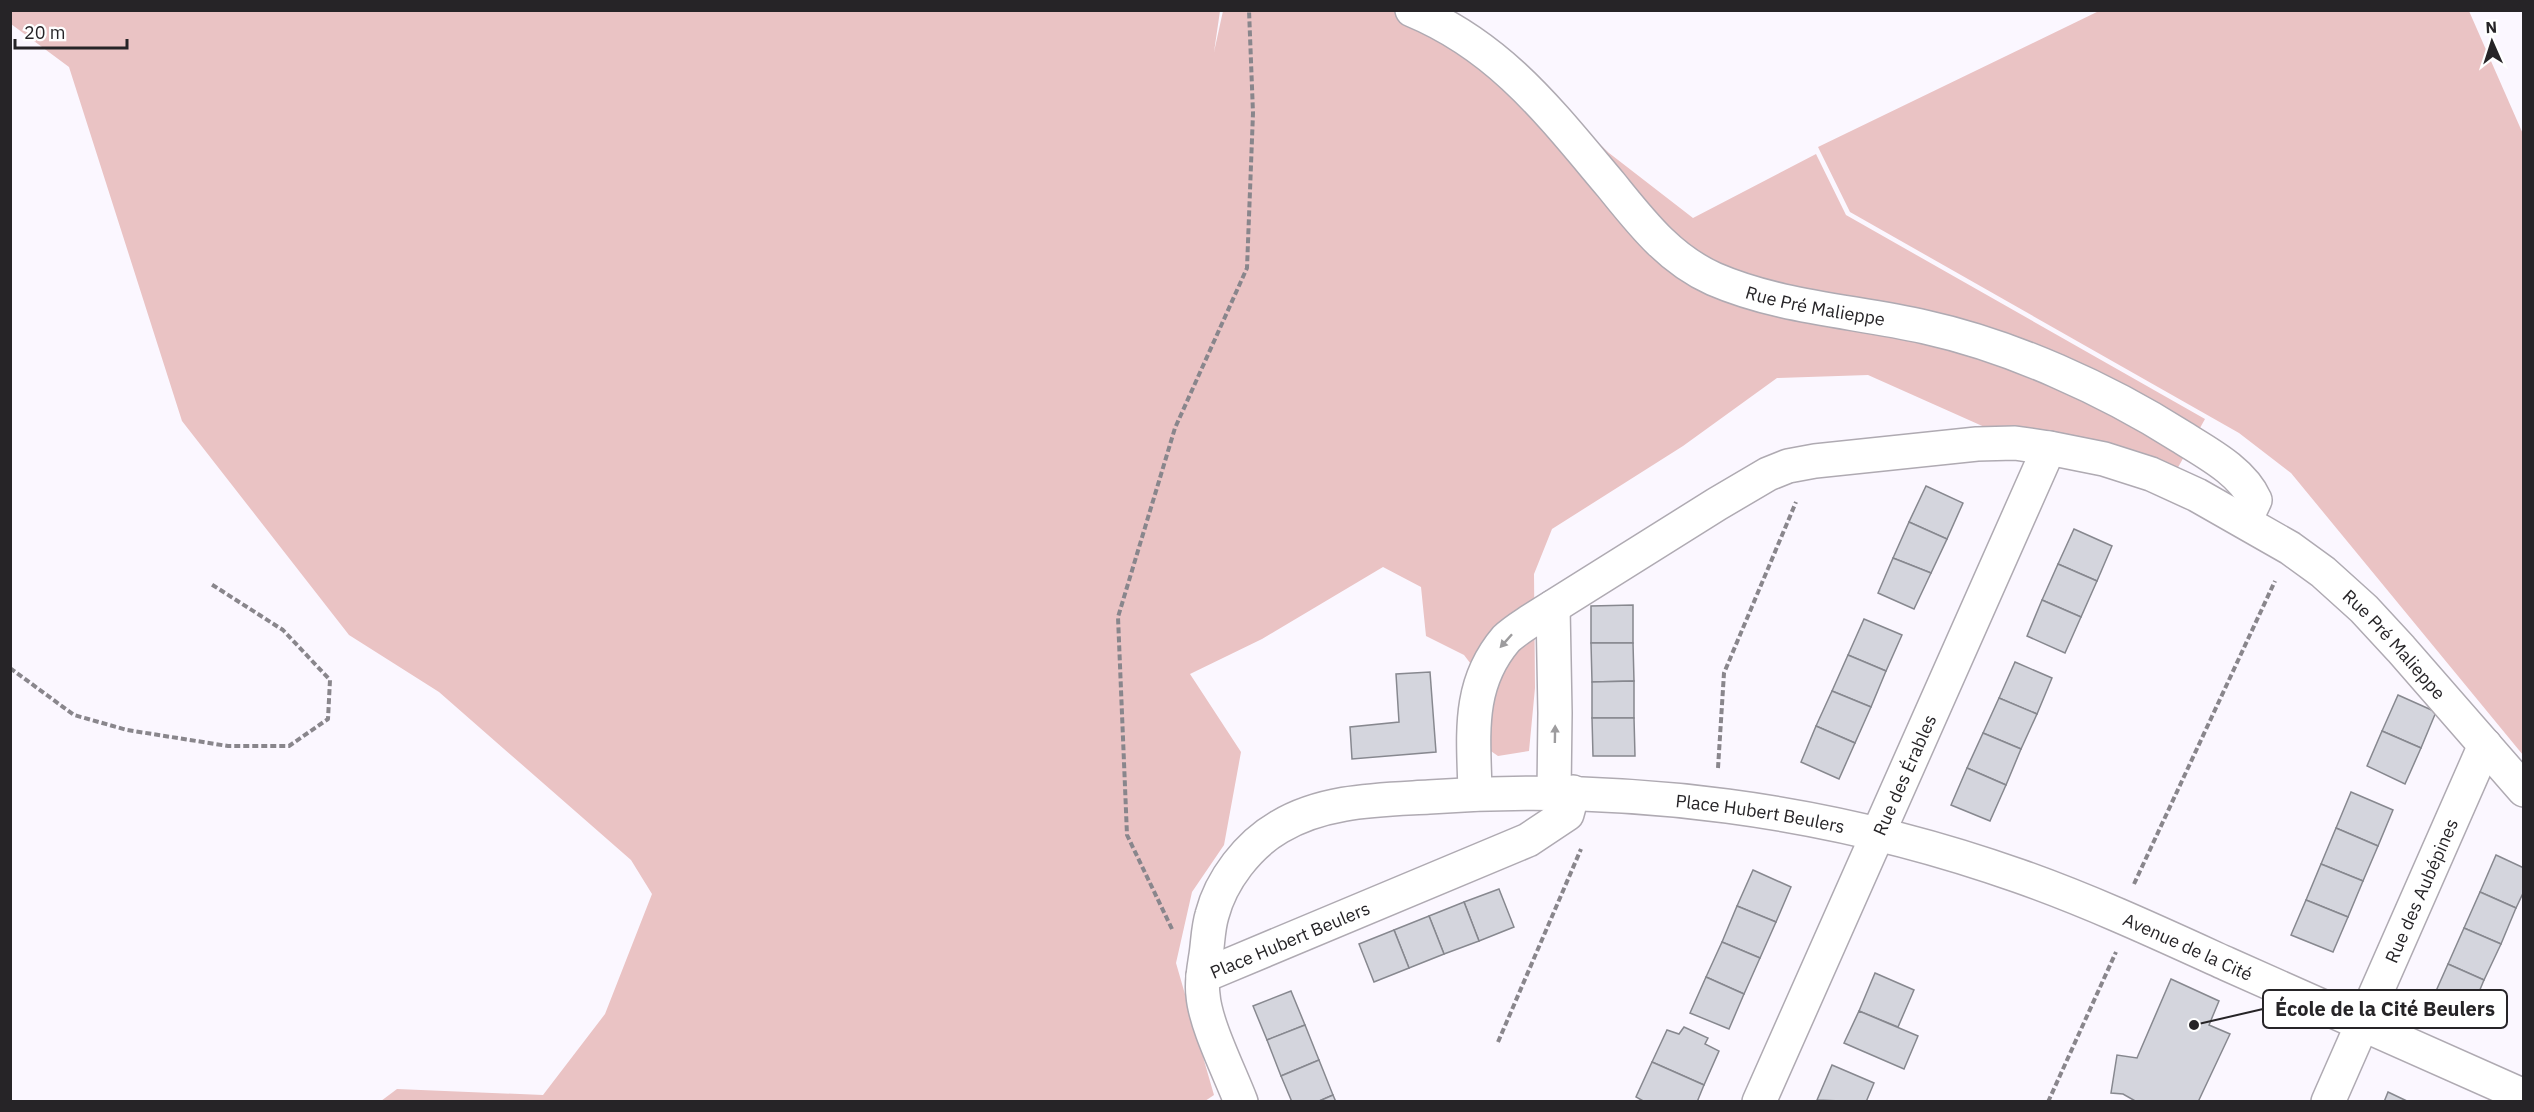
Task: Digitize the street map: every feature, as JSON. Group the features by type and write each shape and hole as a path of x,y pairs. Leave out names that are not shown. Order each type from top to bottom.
{"street":[{"name":"Rue Pré Malieppe","path":"1412,10 1478,45 1519,79 1549,111 1644,225 1669,251 1691,268 1748,291 1777,299 1937,330 2027,360 2095,389 2167,428 2221,463 2249,486 2255,500 2245,521"},
{"name":"Rue Pré Malieppe","path":"1553,607 1768,474 1788,466 1815,461 1977,444 2015,443 2049,448 2104,459 2151,474 2197,495 2290,548 2323,572 2364,609 2523,790"},
{"name":"Rue des Érables","path":"1759,1101 2049,448"},
{"path":"1475,794 1474,712 1478,690 1487,666 1507,638 1553,607"},
{"path":"1553,607 1555,713 1564,800"},
{"name":"Rue des Aubépines","path":"2328,1101 2485,745"},
{"name":"Place Hubert Beulers","path":"1203,976 1212,914 1226,882 1239,861 1278,827 1312,812 1350,802 1475,794 1564,800 1677,799 1877,832"},
{"name":"Place Hubert Beulers","path":"1203,976 1528,840 1564,800"},
{"name":"Avenue de la Cité","path":"1877,832 2016,875 2125,918 2523,1096"},
{"path":"1203,976 1205,1010 1241,1101"}],"path":[{"path":"1172,930 1127,834 1118,617 1175,428 1247,268 1252,113 1249,10"},
{"path":"1716,806 1724,673 1756,593 1815,461"},
{"path":"2048,1101 2125,918 2290,548"},
{"path":"10,668 74,715 127,730 228,746 289,746 328,719 330,680 283,630 211,584"},
{"path":"1498,1042 1582,848 1581,833 1564,800"}],"shaded area":[{"path":"11,10 1220,11 1214,52 1223,11 1394,11 1533,80 1609,153 1693,218 1816,154 1846,215 2205,419 2171,480 2007,437 1868,375 1777,378 1683,446 1552,529 1534,574 1535,688 1529,751 1498,756 1485,747 1487,685 1464,655 1426,636 1421,587 1383,567 1262,639 1190,674 1241,752 1224,845 1192,892 1176,963 1214,1095 1205,1101 381,1101 397,1089 543,1095 605,1014 652,894 631,860 439,692 349,635 182,421 69,67 11,24"},
{"path":"2101,10 2469,11 2523,134 2523,755 2291,473 2239,433 1850,212 1818,147"}],"building":[{"path":"1926,486 1963,503 1947,539 1909,522"},
{"path":"1909,522 1947,539 1931,573 1893,558"},
{"path":"2074,529 2112,546 2097,581 2058,564"},
{"path":"1893,558 1931,573 1914,609 1878,593"},
{"path":"2058,564 2097,581 2081,617 2042,600"},
{"path":"2042,600 2081,617 2065,653 2027,636"},
{"path":"1633,605 1633,643 1591,643 1591,606"},
{"path":"1864,619 1902,635 1886,671 1848,655"},
{"path":"1591,643 1633,643 1634,681 1592,682"},
{"path":"1848,655 1886,671 1871,707 1832,691"},
{"path":"2015,662 2052,678 2037,714 1999,698"},
{"path":"1430,672 1436,752 1352,759 1350,727 1399,722 1396,674"},
{"path":"1634,681 1634,718 1592,718 1592,682"},
{"path":"1832,691 1871,707 1855,743 1816,726"},
{"path":"2398,695 2436,712 2421,748 2382,731"},
{"path":"1999,698 2037,714 2021,749 1983,733"},
{"path":"1592,718 1634,718 1635,756 1593,756"},
{"path":"1816,726 1855,743 1839,779 1801,762"},
{"path":"2382,731 2421,748 2405,784 2367,766"},
{"path":"1983,733 2021,749 2006,785 1967,768"},
{"path":"1967,768 2006,785 1990,821 1951,805"},
{"path":"2351,792 2393,810 2378,846 2336,828"},
{"path":"2336,828 2378,846 2363,881 2321,864"},
{"path":"2496,855 2524,868 2524,891 2516,908 2480,892"},
{"path":"2321,864 2363,881 2348,917 2306,900"},
{"path":"1753,870 1791,887 1776,922 1737,906"},
{"path":"1499,889 1514,927 1479,941 1464,902"},
{"path":"2480,892 2516,908 2501,944 2464,928"},
{"path":"2306,900 2348,917 2333,952 2291,935"},
{"path":"1464,902 1479,941 1444,954 1429,916"},
{"path":"1737,906 1776,922 1760,958 1722,942"},
{"path":"1429,916 1444,954 1409,968 1394,930"},
{"path":"2464,928 2501,944 2484,980 2448,964"},
{"path":"1394,930 1409,968 1374,982 1359,944"},
{"path":"1722,942 1760,958 1744,994 1706,977"},
{"path":"2448,964 2484,980 2469,1016 2432,1000"},
{"path":"1875,973 1914,990 1898,1027 1859,1011"},
{"path":"1706,977 1744,994 1729,1029 1690,1013"},
{"path":"2171,979 2219,1001 2209,1025 2230,1034 2198,1102 2137,1102 2123,1094 2111,1093 2117,1055 2137,1058"},
{"path":"1291,991 1305,1025 1267,1040 1253,1006"},
{"path":"1859,1011 1918,1036 1904,1069 1844,1043"},
{"path":"1305,1025 1319,1060 1281,1076 1267,1040"},
{"path":"1684,1027 1708,1038 1705,1044 1719,1051 1704,1085 1652,1062 1667,1030 1679,1034"},
{"path":"1319,1060 1333,1095 1317,1102 1292,1102 1281,1076"},
{"path":"1652,1062 1704,1085 1697,1102 1645,1102 1636,1097"},
{"path":"1832,1065 1874,1083 1866,1102 1817,1100"},
{"path":"2388,1092 2409,1102 2384,1102"},
{"path":"1333,1095 1336,1102 1317,1102"}],"place":[{"name":"École de la Cité Beulers","path":"2194,1025"}]}
